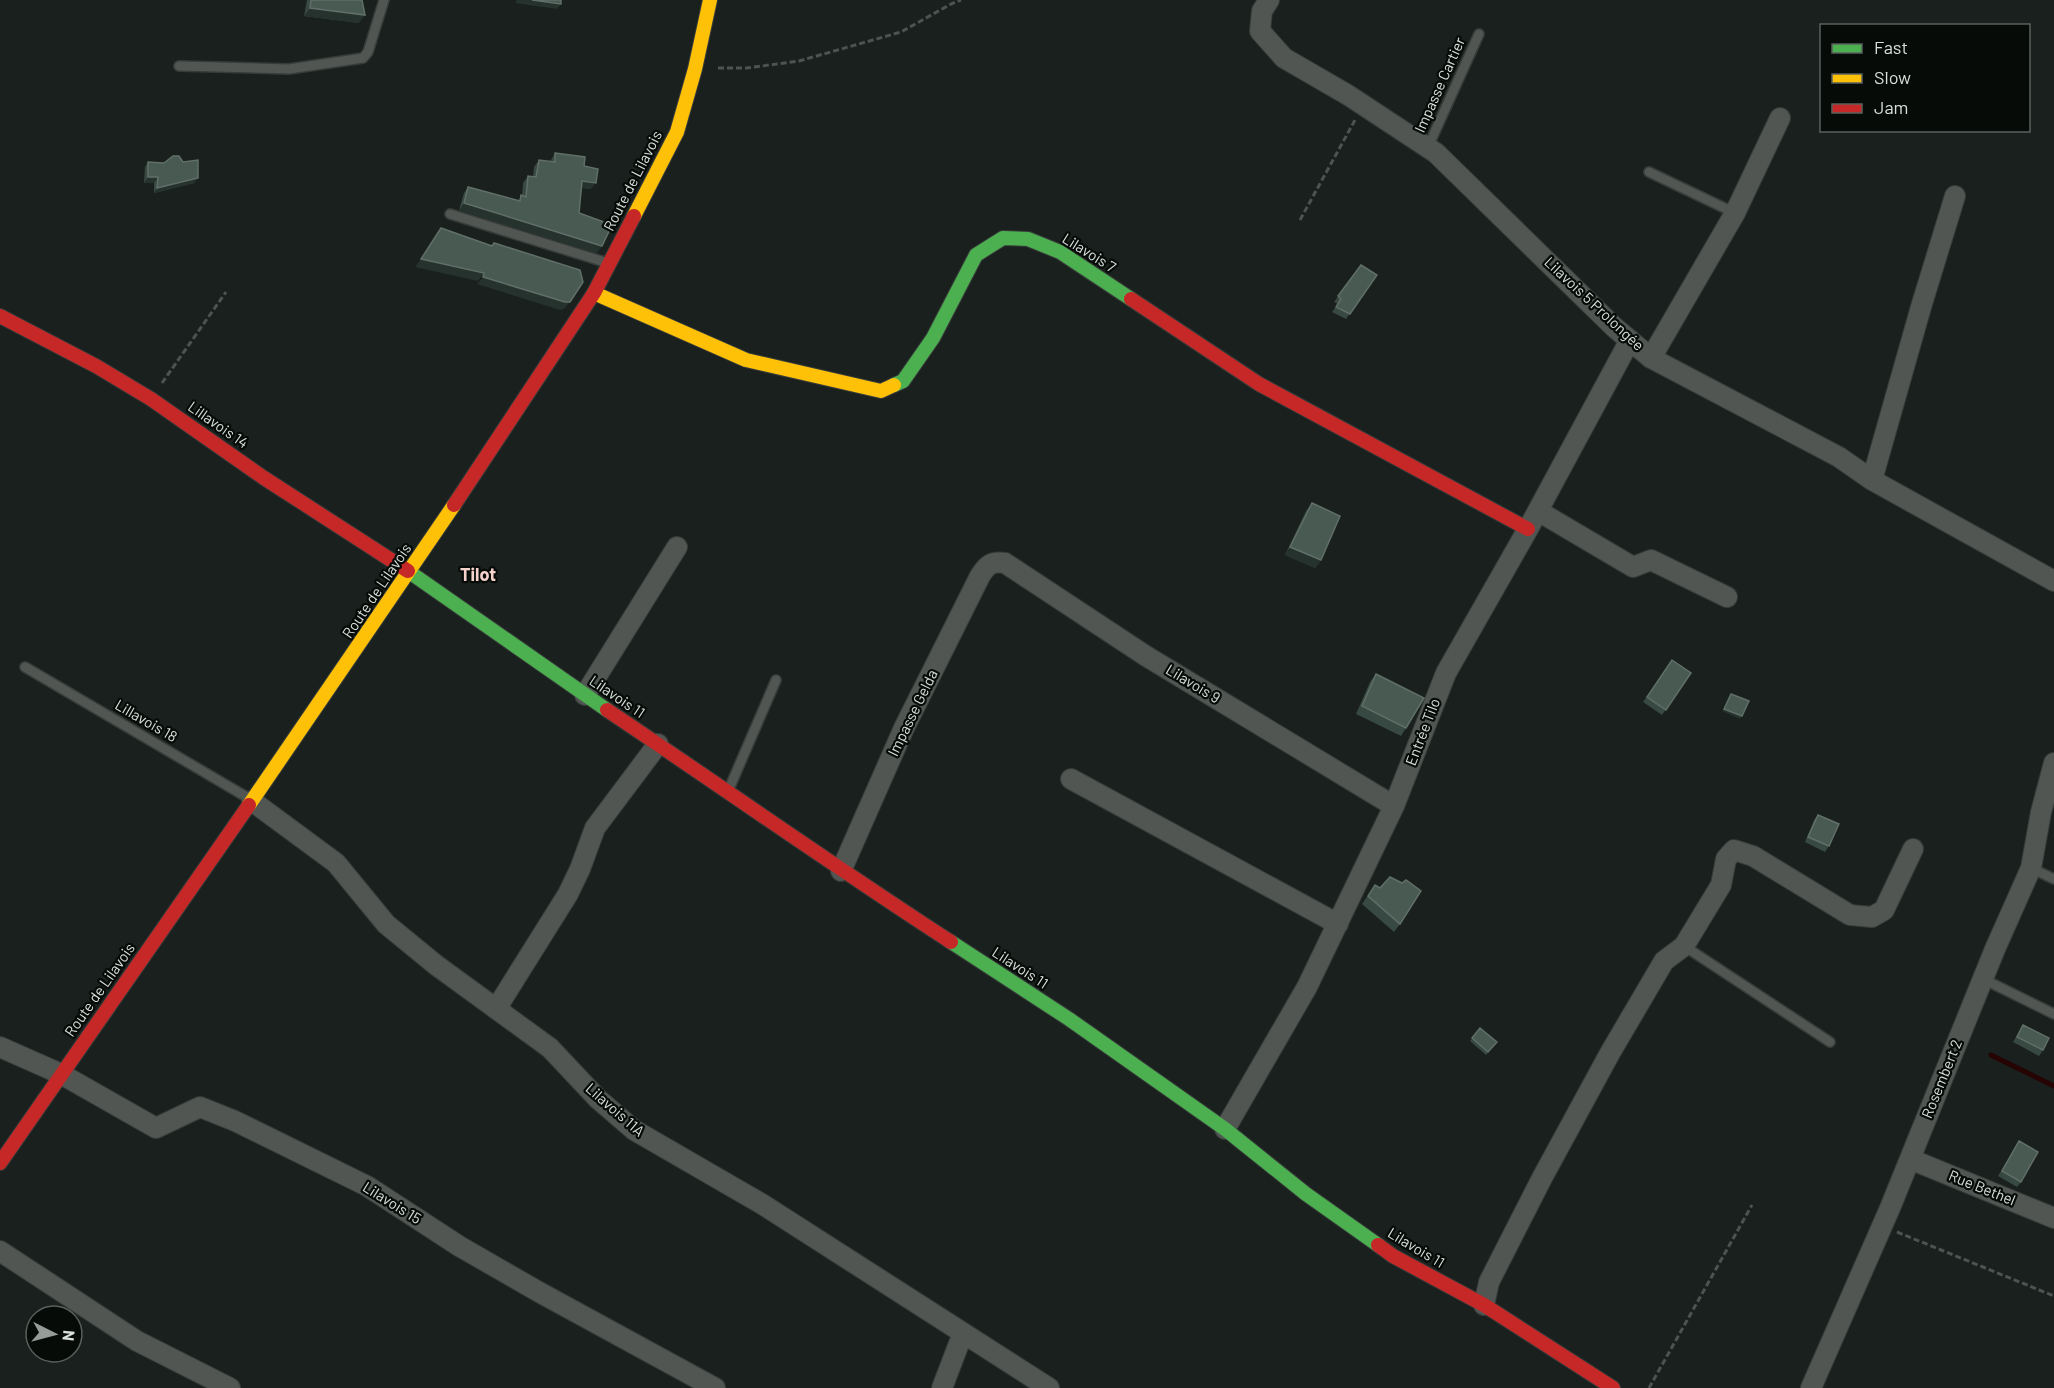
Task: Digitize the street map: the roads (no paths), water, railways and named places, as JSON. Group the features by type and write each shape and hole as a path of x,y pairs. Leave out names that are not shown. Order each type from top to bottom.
{"street":[{"name":"Route de Lilavois","path":"0,1163 410,572 594,293 677,132 695,69 710,0"},
{"name":"Lilavois 5 Prolongée","path":"1269,0 1262,11 1260,31 1284,58 1363,105 1436,153 1614,327 1651,358 1839,457 1872,480 2054,581"},
{"path":"1651,358 1735,213 1780,118"},
{"path":"1872,480 1955,196"},
{"name":"Lilavois 7","path":"594,293 746,360 881,392 903,381 933,339 975,255 1003,238 1028,239 1060,252 1260,384 1528,529"},
{"name":"Lillavois 14","path":"0,316 96,366 151,399 264,478 410,572"},
{"name":"Entrée Tilo","path":"1225,1129 1307,987 1338,924 1394,806 1446,673 1528,529 1630,340"},
{"path":"1538,510 1633,567 1651,560 1727,597"},
{"path":"585,695 677,547"},
{"name":"Lilavois 9","path":"994,561 1005,563 1146,656 1394,806"},
{"name":"Impasse Gelda","path":"841,871 904,728 980,576 986,566 994,561"},
{"name":"Lilavois 11","path":"410,572 841,871 1069,1019 1225,1129 1306,1194 1393,1256 1484,1305 1613,1388"},
{"path":"496,1009 568,894 595,828 658,744"},
{"name":"Rosembert 2","path":"1811,1388 1882,1226 2031,868 2041,812 2054,763"},
{"path":"1071,779 1338,924"},
{"name":"Lilavois 11A","path":"252,801 336,863 386,924 436,965 550,1048 598,1099 634,1130 762,1204 1049,1388"},
{"path":"1484,1305 1489,1282 1610,1053 1664,961 1684,946 1722,885 1726,859 1734,850 1753,856 1850,915 1872,917 1884,910 1913,849"},
{"path":"0,1047 61,1074"},
{"name":"Lilavois 15","path":"61,1074 156,1128 200,1107 235,1121 367,1186 459,1246 538,1292 716,1388"},
{"name":"Rue Bethel","path":"1910,1159 2054,1218"},
{"path":"0,1251 137,1341 230,1388"},
{"path":"942,1388 963,1334"}],"lane":[{"path":"179,66 289,69 363,58 368,52 384,0"},
{"name":"Impasse Cartier","path":"1428,147 1479,34"},
{"path":"1649,172 1735,213"},
{"path":"450,214 610,264"},
{"name":"Lillavois 18","path":"25,667 252,801"},
{"path":"728,791 776,680"},
{"path":"2031,868 2054,879"},
{"path":"1684,946 1830,1042"},
{"path":"1983,979 2054,1014"}],"waterway":[{"path":"1991,1055 2054,1086"}],"district":[{"name":"Tilot","path":"478,575"}]}
